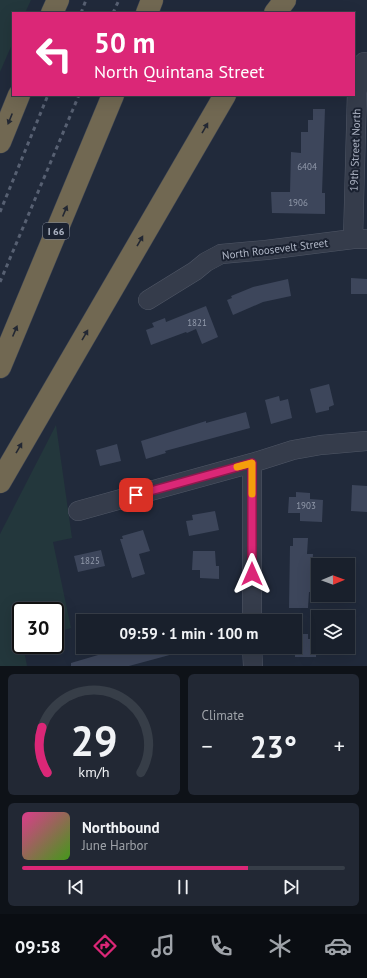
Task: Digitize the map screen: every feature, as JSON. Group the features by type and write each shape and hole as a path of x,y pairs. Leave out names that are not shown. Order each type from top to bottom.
{"highway":[{"path":"52,12 58,0"},
{"path":"147,12 152,0"},
{"path":"267,12 273,0"},
{"path":"276,12 285,0"},
{"path":"0,142 19,96"},
{"name":"I 66","path":"0,367 113,96"},
{"path":"0,482 224,96"}],"street":[{"name":"19th Street North","path":"360,239 357,92 364,62"},
{"name":"North Roosevelt Street","path":"148,300 195,271 206,262 221,254 360,239"},
{"path":"78,511 309,446 367,441"},
{"path":"252,463 252,614"},
{"path":"252,654 252,666"}],"green space":[{"path":"0,0 31,0 25,12 12,12 12,44 0,72"},
{"path":"56,425 72,538 53,542 71,628 64,630 64,602 12,602 12,654 25,654 27,666 0,666 0,534"}],"building":[{"path":"313,109 325,109 322,193 325,193 325,214 272,213 271,192 290,192 291,152 301,153 301,132 308,132 308,120 313,120"},
{"path":"351,278 367,279 367,294 351,294"},
{"path":"288,279 291,296 263,302 233,315 227,300 232,298 231,296 253,287"},
{"path":"206,306 218,337 202,344 196,329 151,345 146,330 154,327 152,323 165,318 166,322"},
{"path":"329,384 334,405 329,407 329,410 316,413 310,389"},
{"path":"279,396 280,401 288,399 292,418 271,424 265,400"},
{"path":"246,412 250,428 165,451 166,453 146,459 141,441 206,421 206,423"},
{"path":"117,444 121,461 100,466 96,450"},
{"path":"352,485 367,486 367,512 351,511"},
{"path":"296,492 310,493 310,499 323,500 322,522 300,521 300,513 288,513 289,497 296,497"},
{"path":"215,511 219,530 189,536 186,521 193,520 192,515"},
{"path":"143,530 150,551 139,554 145,574 132,578 120,539 123,539 122,536"},
{"path":"293,538 308,538 307,554 313,554 313,558 311,558 311,592 309,592 308,608 289,608 290,546 293,546"},
{"path":"101,550 105,566 78,572 74,556"},
{"path":"193,551 215,551 216,566 219,566 219,579 200,578 200,570 192,570"},
{"path":"302,634 308,634 308,639 311,639 311,654 316,654 316,657 295,657 295,654 302,654"},
{"path":"101,654 173,654 129,666 71,666 71,663"}],"railway":[{"path":"81,12 86,0"},
{"path":"113,12 119,0"},
{"path":"0,212 48,96"},
{"path":"0,282 79,96"}],"slow traffic":[{"path":"237,467 252,463 252,494"}],"route":[{"path":"136,495 252,463 252,574"}]}
